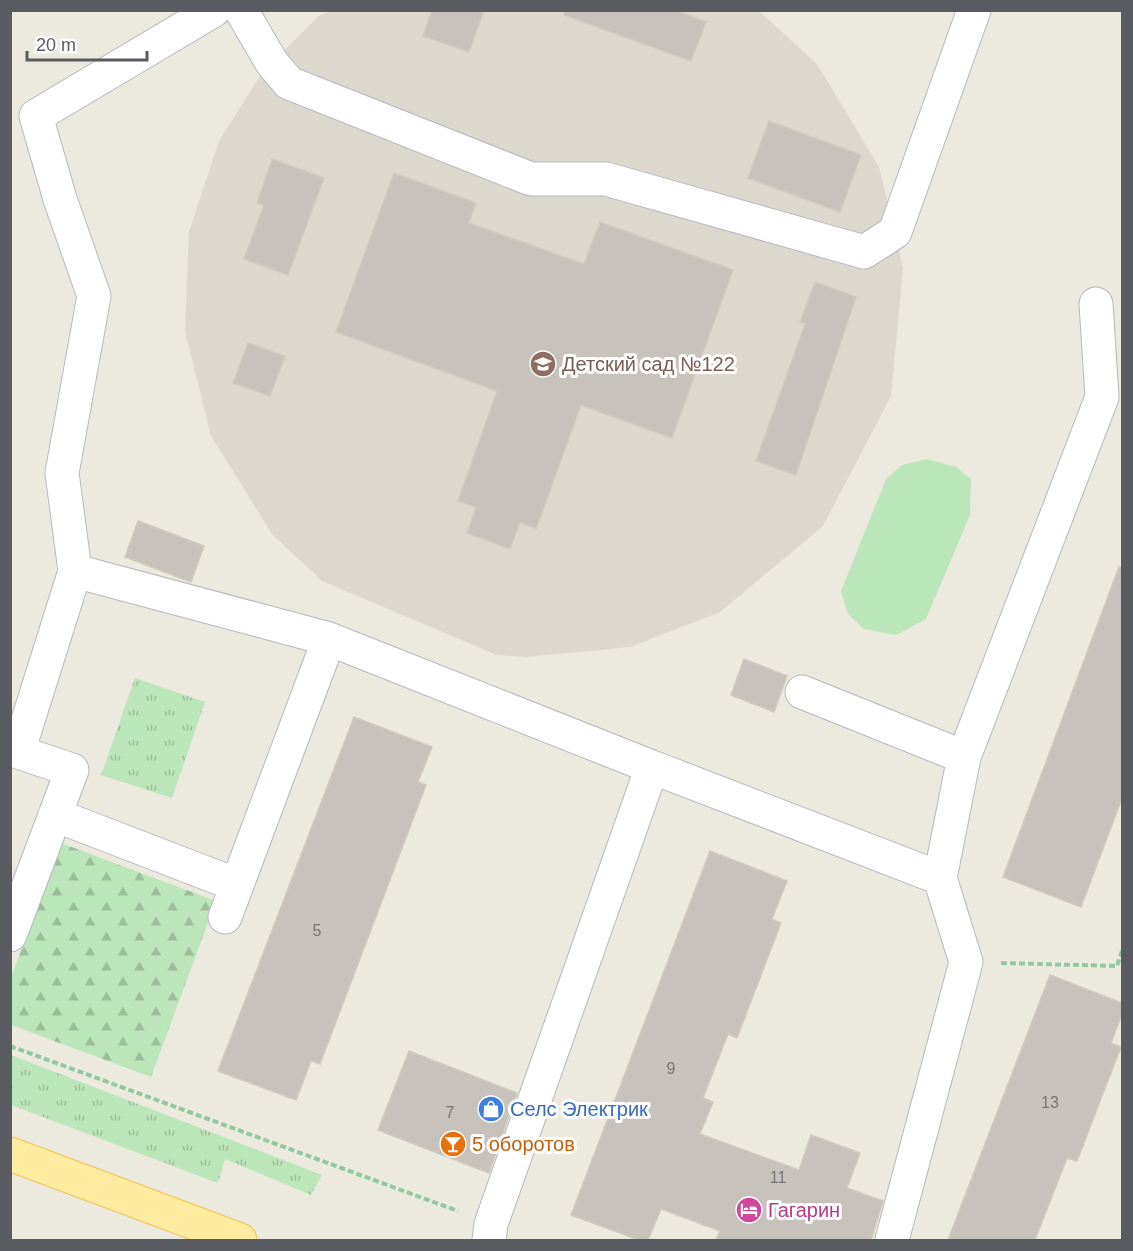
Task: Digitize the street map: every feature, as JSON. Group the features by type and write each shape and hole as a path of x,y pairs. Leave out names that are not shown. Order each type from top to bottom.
{"main road":[{"path":"10,1154 240,1240"}],"lane":[{"path":"10,935 72,770 18,752 75,571 62,472 94,296 60,199 36,116 214,10"},
{"path":"241,10 272,63 289,83 531,178 606,179 864,252 895,232 974,10"},
{"path":"892,1240 966,962 940,878 964,757 1102,397 1096,304"},
{"path":"75,571 329,639 940,878"},
{"path":"225,917 329,639"},
{"path":"802,692 964,757"},
{"path":"490,1232 652,767"},
{"path":"55,815 237,885"}],"path":[{"path":"966,962 1117,966 1122,951"},
{"path":"10,1046 490,1232"}],"shaded area":[{"name":"Детский сад №122","path":"329,11 759,11 817,64 879,167 903,268 891,396 823,526 720,612 630,647 526,657 497,655 322,581 272,534 211,436 185,331 189,232 219,141 262,73 319,16"}],"green space":[{"path":"927,459 956,467 971,479 970,515 926,619 896,635 864,629 848,614 841,591 886,479 902,465"},
{"path":"135,678 205,702 172,798 101,775"},
{"path":"61,843 216,901 151,1077 11,1025 10,980"},
{"path":"11,1055 322,1175 311,1195 225,1159 218,1183 11,1105"}],"building":[{"path":"432,10 484,10 469,52 423,36"},
{"path":"565,10 675,10 706,22 691,61 564,15"},
{"path":"769,121 861,155 840,212 748,178"},
{"path":"272,159 324,178 288,275 244,259 264,205 257,203"},
{"path":"394,173 476,203 469,223 584,264 600,222 733,270 672,438 581,405 536,529 520,522 510,549 467,533 476,507 458,501 497,391 336,332"},
{"path":"815,282 856,297 796,475 756,461 805,324 800,322"},
{"path":"248,343 285,356 270,396 233,383"},
{"path":"138,521 204,546 191,582 125,557"},
{"path":"1119,567 1122,568 1122,798 1081,907 1003,877"},
{"path":"744,659 787,676 774,712 731,695"},
{"path":"354,717 432,747 418,782 426,785 320,1064 311,1061 296,1100 218,1071"},
{"path":"710,851 787,881 772,919 781,923 737,1038 728,1034 703,1098 713,1102 700,1134 799,1170 811,1135 860,1153 847,1188 883,1201 871,1240 716,1240 720,1231 661,1209 648,1240 639,1240 571,1215"},
{"path":"1050,975 1122,1003 1122,1014 1111,1043 1121,1047 1077,1161 1067,1158 1035,1240 948,1240"},
{"path":"409,1051 517,1093 489,1173 378,1130"}],"place":[{"name":"Детский сад №122","path":"543,364"},
{"name":"Селс Электрик","path":"491,1109"},
{"name":"5 оборотов","path":"453,1144"},
{"name":"Гагарин","path":"749,1210"}]}
